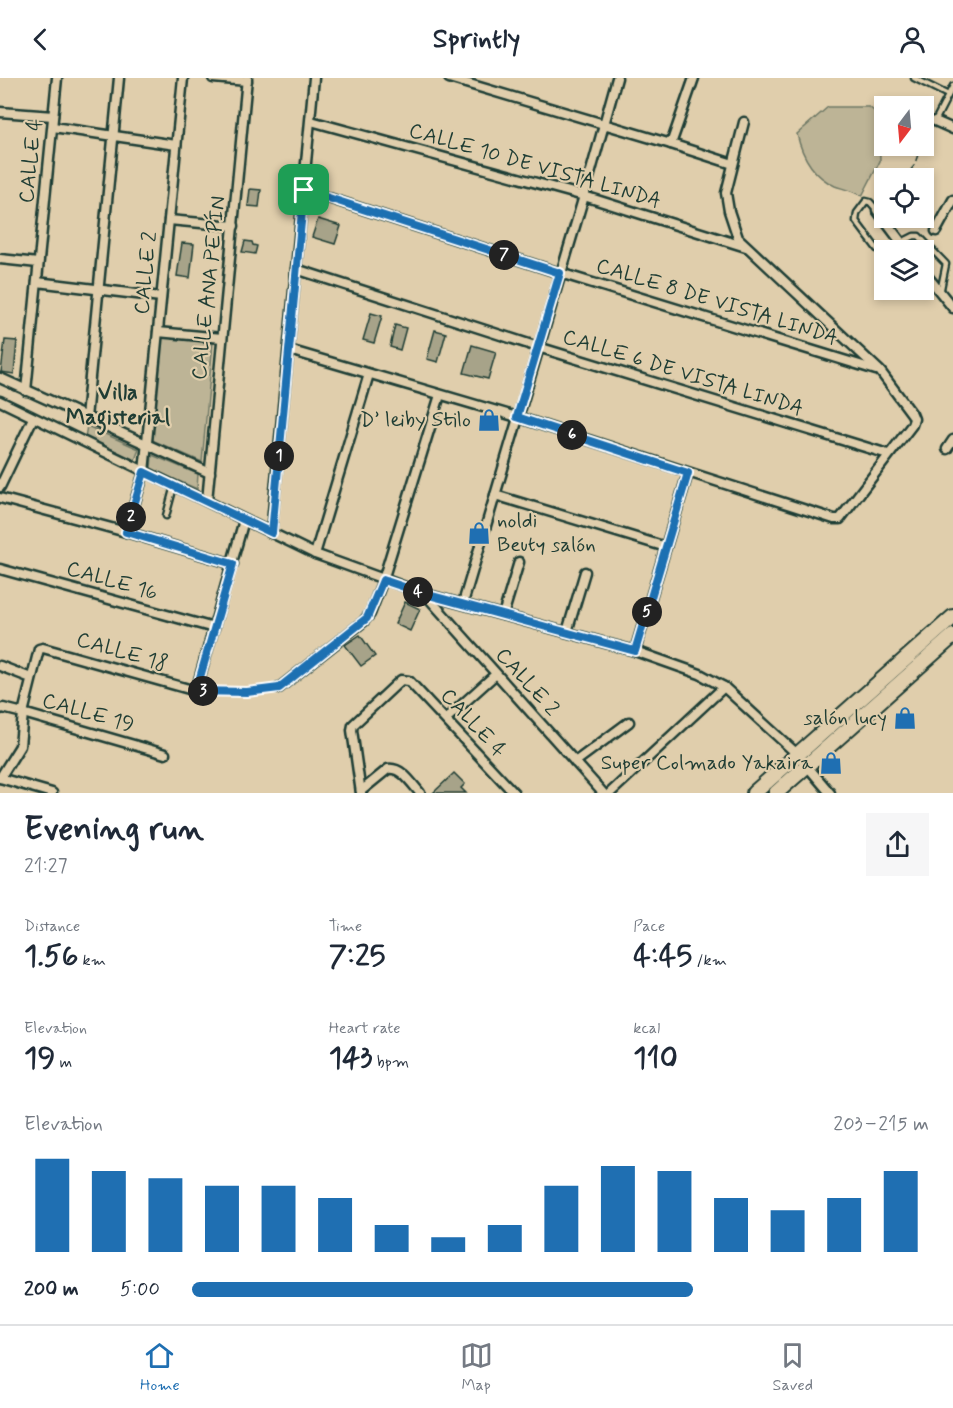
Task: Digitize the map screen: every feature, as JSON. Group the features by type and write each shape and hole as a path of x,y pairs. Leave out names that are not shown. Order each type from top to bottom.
{"main road":[{"path":"754,793 953,617"},
{"path":"776,793 953,636"}],"street":[{"name":"CALLE 4","path":"26,391 57,78"},
{"path":"86,418 119,78"},
{"name":"CALLE 2","path":"126,532 144,472 183,78"},
{"path":"213,78 247,79"},
{"path":"272,533 314,78"},
{"path":"449,78 671,144 733,165"},
{"path":"463,603 617,78"},
{"path":"671,144 694,78"},
{"name":"CALLE ANA PEPÍN","path":"207,501 247,79"},
{"path":"0,112 53,116"},
{"name":"CALLE 10 DE VISTA LINDA","path":"311,121 584,196 748,248"},
{"path":"935,121 953,129"},
{"path":"289,350 517,417 688,473 840,519 912,425 914,419 879,371 738,238 729,212 726,193 744,122"},
{"path":"52,127 176,146"},
{"name":"CALLE 8 DE VISTA LINDA","path":"304,190 560,273 879,371"},
{"path":"936,231 953,200"},
{"path":"169,220 234,226"},
{"path":"0,259 38,263"},
{"name":"CALLE 6 DE VISTA LINDA","path":"296,269 538,347 888,454"},
{"path":"37,282 161,297"},
{"path":"934,284 953,308"},
{"path":"158,332 222,338"},
{"path":"315,554 369,374"},
{"path":"0,378 210,474"},
{"path":"279,688 367,618 383,580 440,395"},
{"path":"0,401 315,554 425,594 635,651 700,674 724,687 797,754 830,793"},
{"path":"0,487 33,418"},
{"path":"947,449 953,440"},
{"path":"635,651 688,473"},
{"path":"495,495 666,547"},
{"path":"0,498 233,564"},
{"path":"196,691 244,520"},
{"path":"503,615 519,562"},
{"name":"CALLE 16","path":"0,569 214,628"},
{"path":"567,632 585,572"},
{"name":"CALLE 2","path":"425,594 603,793"},
{"name":"CALLE 18","path":"31,678 39,649 43,648 196,691"},
{"path":"0,666 31,678 23,713 20,746 0,778 52,793"},
{"path":"446,719 496,674"},
{"name":"CALLE 4","path":"361,792 353,725 401,680 405,680 409,681 446,719 514,793"},
{"path":"610,793 724,687"},
{"name":"CALLE 19","path":"0,709 23,713 165,754"},
{"path":"575,762 629,722"},
{"path":"361,792 388,769 394,768 420,793"}],"lane":[{"path":"914,78 948,95"},
{"path":"935,121 953,86"},
{"path":"874,207 866,201 857,213 856,221 874,245"},
{"path":"910,240 914,236 919,236 923,240"},
{"path":"934,250 945,261 946,268 940,292"},
{"path":"166,516 174,486"}],"path":[{"path":"196,691 247,692 279,688"}],"shaded area":[{"path":"828,107 869,107 874,111 874,156 880,156 880,161 876,168 874,168 874,173 862,196 835,186 820,177 802,150 797,134"},
{"path":"162,337 213,343 202,462 152,440"},
{"path":"87,426 139,449 135,460 85,437"},
{"path":"152,455 198,474 197,489 151,469"}],"building":[{"path":"250,189 261,190 259,207 248,206"},
{"path":"318,219 341,226 335,244 312,237"},
{"path":"245,241 257,246 255,254 242,252"},
{"path":"182,243 194,244 190,278 177,276"},
{"path":"371,313 382,316 374,343 363,340"},
{"path":"395,325 406,328 400,350 390,347"},
{"path":"435,330 446,333 438,362 427,359"},
{"path":"5,340 17,341 14,374 1,372"},
{"path":"472,345 496,352 488,379 464,373"},
{"path":"405,602 420,609 410,631 395,624"},
{"path":"360,635 375,656 361,666 345,645"},
{"path":"454,773 465,784 461,788 466,793 433,793"}],"place":[{"name":"D’ leiby Stilo","path":"489,420"},
{"name":"noldi Beuty salón","path":"479,533"},
{"name":"salón lucy","path":"905,718"},
{"name":"Super Colmado Yakaira","path":"831,763"}],"district":[{"name":"Villa Magisterial","path":"118,406"}],"route":[{"path":"304,190 560,273 517,417 688,473 635,651 425,594 383,580 367,618 279,688 247,692 196,691 233,564 126,532 144,472 272,533 304,190"}]}
